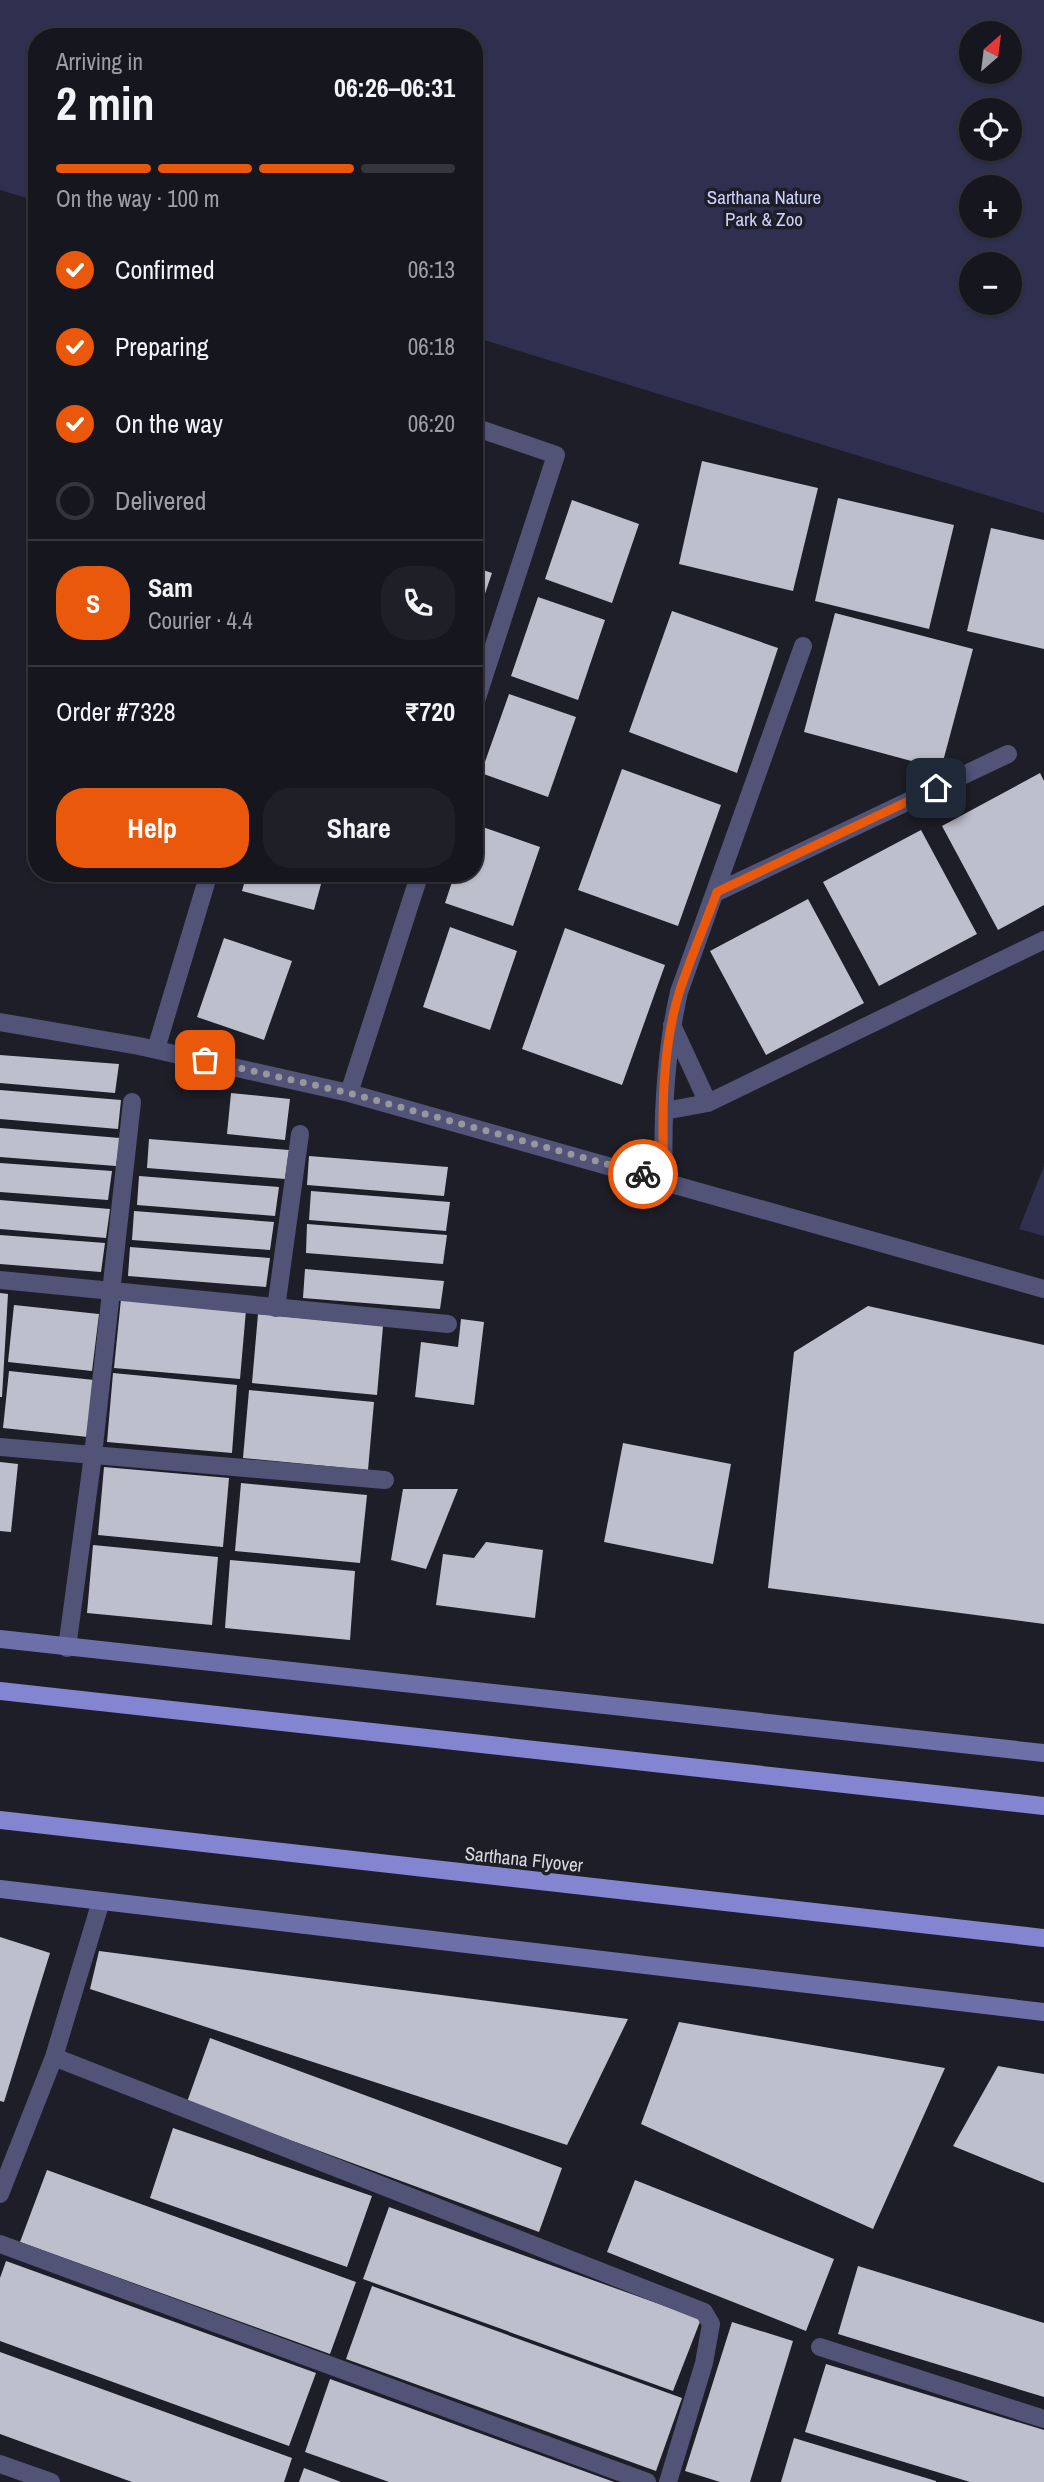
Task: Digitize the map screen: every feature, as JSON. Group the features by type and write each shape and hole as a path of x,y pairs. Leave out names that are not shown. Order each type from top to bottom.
{"main road":[{"path":"0,1691 1044,1806"},
{"name":"Sarthana Flyover","path":"0,1820 1044,1938"}],"street":[{"path":"483,430 556,454 483,679"},
{"path":"664,1181 664,1111 672,1025 679,992 803,646"},
{"path":"717,892 1008,754"},
{"path":"156,1049 206,882"},
{"path":"349,1093 417,882"},
{"path":"664,1111 708,1103 1044,940"},
{"path":"0,1023 156,1049 349,1093 1044,1289"},
{"path":"672,1025 708,1103"},
{"path":"67,1648 93,1455 109,1290 132,1102"},
{"path":"276,1308 300,1134"},
{"path":"0,1279 449,1324"},
{"path":"0,1447 384,1480"},
{"path":"0,1639 1044,1753"},
{"path":"0,1889 1044,2012"},
{"path":"0,2194 54,2057 101,1901"},
{"path":"54,2057 704,2312 711,2324 704,2363 668,2482"},
{"path":"0,2244 647,2482"},
{"path":"820,2347 1044,2419"},
{"path":"0,2464 51,2482"}],"green space":[{"name":"Sarthana Nature Park & Zoo","path":"0,0 1044,0 1044,513 483,340 483,28 28,28 28,198 0,190"},
{"path":"1044,1166 1044,1236 1019,1229"}],"building":[{"path":"702,461 818,488 793,591 679,564"},
{"path":"838,498 954,525 929,629 815,601"},
{"path":"572,500 639,524 612,603 545,579"},
{"path":"991,528 1044,540 1044,649 967,631"},
{"path":"483,570 492,573 483,599"},
{"path":"538,597 605,620 578,700 511,676"},
{"path":"672,611 778,648 737,773 629,732"},
{"path":"835,613 973,649 941,769 804,732"},
{"path":"509,694 576,717 548,797 483,774"},
{"path":"622,769 721,805 678,926 578,890"},
{"path":"1040,773 1044,781 1044,905 998,930 942,826"},
{"path":"483,827 540,847 513,926 445,903 452,882 483,882"},
{"path":"921,830 977,934 879,986 823,882"},
{"path":"244,882 322,882 314,910 242,891"},
{"path":"808,899 864,1003 766,1055 710,951"},
{"path":"450,927 517,951 490,1030 423,1007"},
{"path":"565,928 665,965 622,1085 522,1049"},
{"path":"224,938 292,961 264,1040 197,1017"},
{"path":"0,1055 119,1064 115,1093 0,1083"},
{"path":"0,1090 121,1100 118,1129 0,1119"},
{"path":"231,1093 290,1099 285,1140 227,1134"},
{"path":"0,1128 120,1138 116,1166 0,1157"},
{"path":"149,1139 289,1150 285,1179 147,1168"},
{"path":"309,1156 448,1167 444,1196 307,1185"},
{"path":"0,1163 112,1171 108,1200 0,1192"},
{"path":"139,1176 279,1187 275,1216 137,1205"},
{"path":"311,1191 450,1202 446,1231 309,1220"},
{"path":"0,1200 110,1209 106,1238 0,1229"},
{"path":"134,1211 274,1222 270,1250 132,1240"},
{"path":"307,1224 447,1235 443,1264 306,1253"},
{"path":"0,1235 105,1243 101,1272 0,1264"},
{"path":"130,1247 270,1258 266,1287 128,1276"},
{"path":"305,1269 444,1281 440,1309 303,1298"},
{"path":"0,1293 8,1294 2,1397 0,1397"},
{"path":"121,1299 246,1310 240,1379 114,1368"},
{"path":"14,1305 99,1314 92,1371 8,1362"},
{"path":"868,1306 1044,1345 1044,1624 768,1588 794,1352"},
{"path":"258,1314 383,1326 377,1395 252,1383"},
{"path":"461,1319 484,1322 474,1405 415,1397 421,1342 458,1347"},
{"path":"9,1371 94,1380 88,1437 3,1428"},
{"path":"113,1373 237,1385 232,1453 107,1442"},
{"path":"249,1390 374,1402 368,1470 243,1458"},
{"path":"623,1443 731,1464 713,1564 604,1542"},
{"path":"0,1462 18,1464 11,1532 0,1531"},
{"path":"104,1467 229,1478 223,1547 98,1535"},
{"path":"241,1483 367,1495 360,1563 235,1551"},
{"path":"403,1489 458,1489 426,1569 391,1560"},
{"path":"486,1542 543,1550 535,1618 436,1605 443,1554 474,1558"},
{"path":"93,1545 218,1557 212,1625 87,1613"},
{"path":"230,1560 355,1571 350,1640 225,1628"},
{"path":"0,1937 50,1953 4,2102 0,2101"},
{"path":"99,1951 628,2019 567,2145 90,1989"},
{"path":"679,2022 945,2068 873,2229 641,2124"},
{"path":"210,2038 562,2168 539,2232 187,2102"},
{"path":"998,2066 1044,2074 1044,2183 953,2146"},
{"path":"173,2128 372,2196 347,2267 150,2198"},
{"path":"47,2170 356,2282 330,2354 20,2242"},
{"path":"635,2180 834,2259 806,2331 607,2252"},
{"path":"389,2207 701,2319 673,2391 363,2279"},
{"path":"6,2261 316,2373 289,2446 0,2341 0,2278"},
{"path":"858,2266 1044,2323 1044,2397 838,2334"},
{"path":"372,2286 682,2398 656,2471 346,2359"},
{"path":"732,2322 793,2341 750,2482 720,2482 685,2471"},
{"path":"0,2352 292,2458 284,2482 132,2482 0,2434"},
{"path":"826,2364 1044,2430 1044,2482 970,2482 805,2432"},
{"path":"330,2379 614,2482 389,2482 305,2452"},
{"path":"794,2438 936,2481 936,2482 781,2482"},
{"path":"304,2468 341,2482 299,2482"}],"way so far":[{"path":"205,1060 349,1093 643,1174"}],"route":[{"path":"643,1174 664,1181 663,1126 672,1025 679,992 717,892 936,788"}]}
